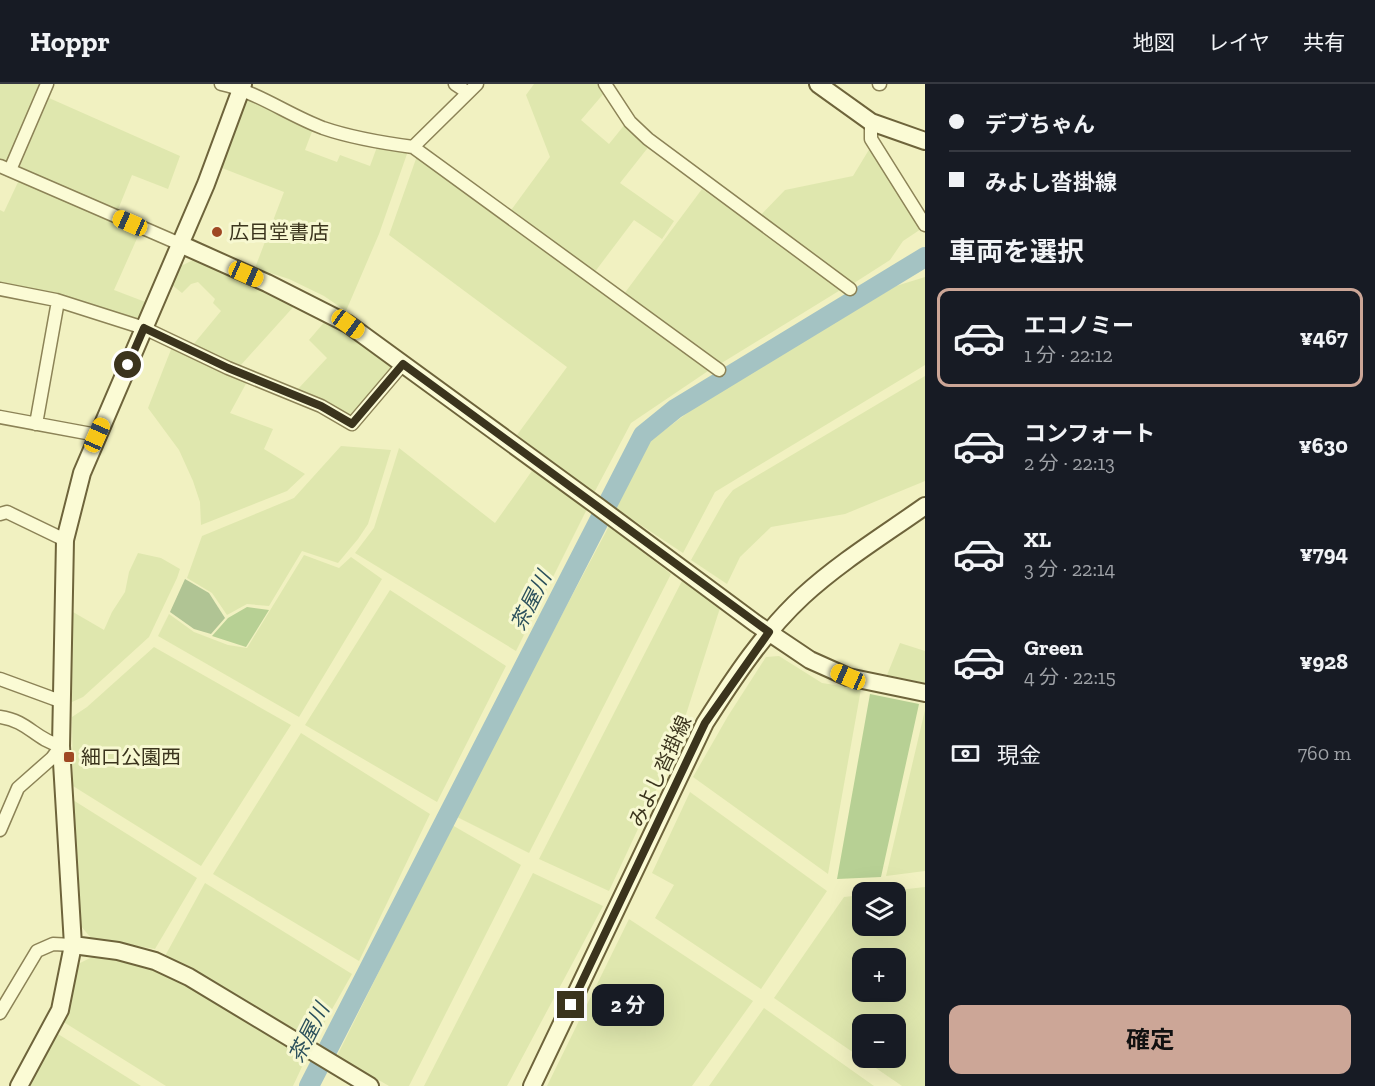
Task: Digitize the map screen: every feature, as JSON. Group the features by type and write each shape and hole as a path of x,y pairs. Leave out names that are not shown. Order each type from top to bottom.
{"street":[{"path":"47,84 5,168 267,283 348,324 810,660 848,677 925,693"},
{"path":"221,84 243,86 324,128 375,142 413,147 719,370"},
{"path":"455,84 467,92"},
{"path":"413,147 477,84"},
{"path":"606,84 630,122 648,138 850,289"},
{"path":"818,84 871,122 925,141"},
{"path":"19,1086 60,1010 73,945 60,701 65,540 82,473 180,244 243,86"},
{"path":"871,122 869,129 871,139 925,225"},
{"path":"0,290 58,301 144,328 228,368 321,406 352,424 403,364"},
{"path":"36,424 58,301"},
{"path":"0,417 97,435"},
{"name":"みよし沓掛線","path":"532,1086 705,723 769,632 798,601 824,578 925,506"},
{"path":"0,514 8,512 65,540"},
{"path":"0,679 60,701"},
{"path":"0,717 24,723 44,742 61,746"},
{"path":"0,830 18,788 52,758 61,746"},
{"path":"0,1013 37,951 53,944 118,951 164,965 189,977 370,1086"}],"green space":[{"path":"0,84 43,84 9,163 0,159"},
{"path":"534,84 599,84 605,92 581,120 609,144 626,123 650,145 620,183 674,221 662,239 634,220 594,273 509,213 550,157 526,95"},
{"path":"248,97 313,129 305,150 337,162 340,155 370,166 377,147 408,151 379,234 346,311 324,296 289,279 255,268 284,192 222,168"},
{"path":"49,98 180,156 168,189 132,175 117,212 19,168"},
{"path":"870,148 921,229 903,241 890,260 851,285 758,218 785,190 853,176"},
{"path":"417,156 708,371 631,423 594,493 517,435 567,367 389,235"},
{"path":"19,180 139,234 114,290 148,303 141,321 0,286 0,210 4,212"},
{"path":"702,189 842,289 720,364 624,294"},
{"path":"195,259 296,304 240,366 192,346 221,311 213,303 215,299 198,282 191,284 182,293 172,285 181,266"},
{"path":"925,277 925,365 715,492 683,553 615,508 650,441 702,402 896,286"},
{"path":"327,319 397,367 352,417 297,390 327,358 309,340"},
{"path":"172,347 248,380 230,413 273,429 264,449 305,474 287,491 201,525 200,502 179,450 148,408"},
{"path":"925,376 925,481 845,514 771,527 740,557 727,584 691,560 733,490"},
{"path":"341,446 391,450 368,524 358,539 338,563 302,551 269,606 247,604 227,615 212,593 187,578 202,536 294,498"},
{"path":"399,448 495,523 534,468 587,509 516,651 355,553 374,528"},
{"path":"609,526 671,574 529,853 455,816"},
{"path":"138,553 161,558 180,569 177,578 149,637 83,697 72,702 73,612 104,630 125,592 129,572"},
{"path":"304,555 339,568 351,557 382,579 299,717 158,636 169,614 194,632 228,645 247,648"},
{"path":"185,579 209,593 225,618 211,634 194,629 170,612"},
{"path":"683,579 720,608 674,752 609,891 539,859"},
{"path":"390,590 506,666 437,802 305,725"},
{"path":"247,607 269,610 246,647 212,636 228,618"},
{"path":"900,643 925,651 925,683 887,675"},
{"path":"154,647 291,725 201,866 73,786 72,717 87,707"},
{"path":"779,656 822,683 861,689 828,874 693,777 728,716 766,657"},
{"path":"870,694 919,704 881,877 837,879"},
{"path":"925,710 925,871 886,876"},
{"path":"301,733 430,814 359,961 213,874"},
{"path":"690,792 827,891 761,989 655,918 674,885 652,873"},
{"path":"73,800 197,878 155,949 91,938 80,925"},
{"path":"452,825 521,865 409,1086 389,1086 337,1056"},
{"path":"533,873 603,906 507,1086 424,1086"},
{"path":"205,883 352,974 314,1041 190,967 165,956"},
{"path":"925,887 925,1086 902,1086 876,1068 906,1068 906,1014 852,1014 852,1052 774,998 844,897 852,896 852,936 906,936 906,889"},
{"path":"629,919 753,1001 692,1086 547,1086"},
{"path":"98,954 152,967 184,982 307,1056 293,1086 166,1086 62,1021 71,1006 78,964"},
{"path":"764,1008 874,1086 709,1086"},
{"path":"58,1034 141,1086 27,1086"}],"waterway":[{"name":"茶屋川","path":"309,1086 643,435 675,409 925,257"}],"place":[{"name":"広目堂書店","path":"217,232"},
{"name":"細口公園西","path":"69,757"}],"route":[{"path":"128,365 144,328 228,368 321,406 352,424 403,364 769,632 705,723 571,1005"}]}
